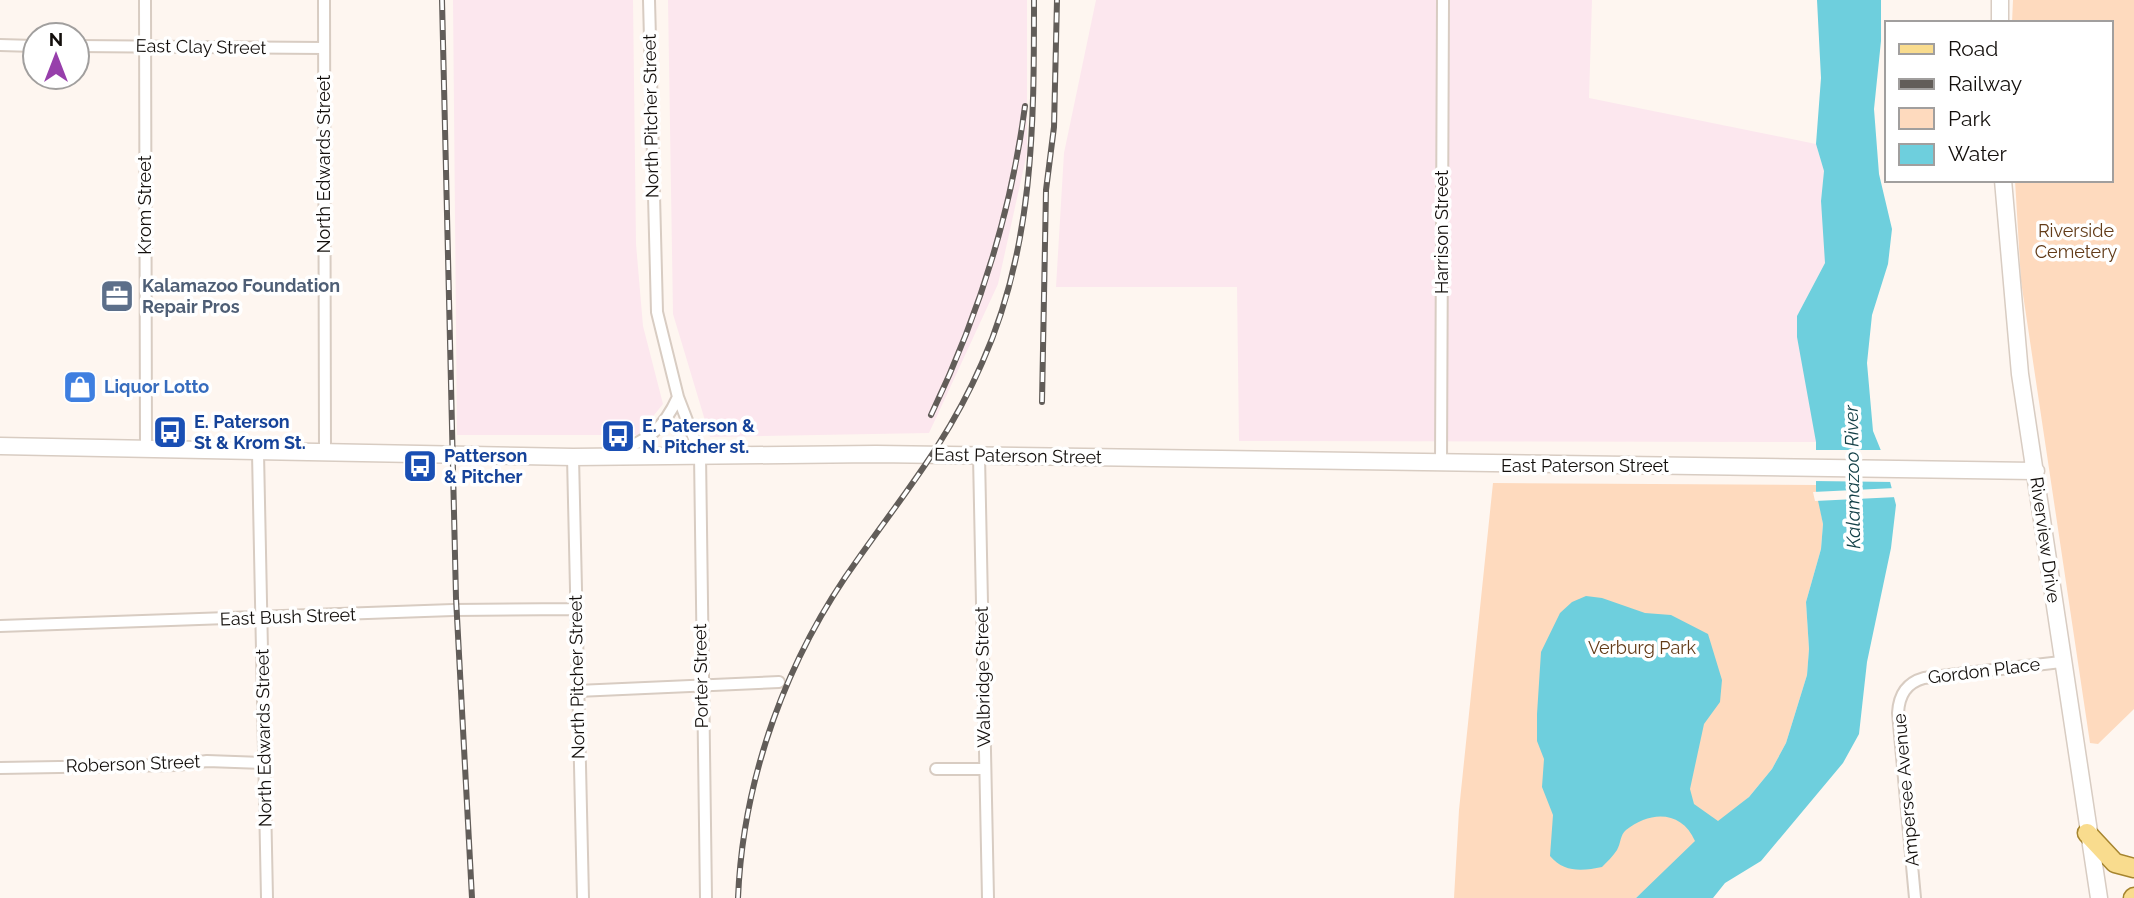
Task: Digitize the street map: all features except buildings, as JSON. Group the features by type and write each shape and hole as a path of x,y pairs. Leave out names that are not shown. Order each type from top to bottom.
{"main road":[{"path":"2087,833 2115,863 2134,868"}],"street":[{"name":"Krom Street","path":"145,0 146,451"},
{"name":"North Edwards Street","path":"324,0 325,454"},
{"name":"North Pitcher Street","path":"649,0 656,301 678,397 700,454"},
{"name":"Harrison Street","path":"1441,464 1443,0"},
{"path":"2000,0 2000,21"},
{"path":"0,46 21,46"},
{"name":"East Clay Street","path":"91,46 324,48"},
{"name":"Riverview Drive","path":"2003,182 2020,374 2036,471 2061,662 2099,898"},
{"path":"605,456 644,442 668,419 678,397"},
{"name":"East Paterson Street","path":"0,446 325,454 573,457 700,454 979,456 1441,464 1924,467 2036,471"},
{"name":"North Edwards Street","path":"258,453 267,898"},
{"name":"Porter Street","path":"700,454 701,686 706,898"},
{"name":"Walbridge Street","path":"979,456 988,898"},
{"name":"North Pitcher Street","path":"573,457 583,898"},
{"name":"East Bush Street","path":"0,626 453,610 576,609"},
{"name":"Gordon Place","path":"1908,686 1915,681 1949,674 2061,662"},
{"path":"577,691 779,682"},
{"name":"Ampersee Avenue","path":"1908,686 1898,701 1898,713 1914,897"},
{"name":"Roberson Street","path":"0,768 177,765 207,761 266,763"},
{"path":"936,769 985,769"}],"shaded area":[{"path":"453,0 633,0 636,244 643,326 663,404 638,435 457,435"},
{"path":"668,0 1027,0 1027,153 998,284 929,433 710,437 673,314"},
{"path":"1096,0 1592,0 1589,98 1816,144 1824,171 1821,201 1826,239 1825,263 1797,316 1816,442 1239,441 1237,287 1056,287 1064,153"}],"green space":[{"name":"Riverside Cemetery","path":"2013,0 2134,0 2134,709 2098,744 2090,743 2021,281 2015,182 2113,182 2113,21 2012,21"},
{"name":"Verburg Park","path":"1493,483 1816,485 1823,524 1821,549 1806,602 1809,649 1807,675 1786,743 1772,769 1749,797 1636,898 1454,898 1459,810"}],"water":[{"name":"Kalamazoo River","path":"1817,0 1881,0 1881,41 1874,109 1879,174 1892,229 1888,264 1872,315 1867,363 1873,431 1884,458 1896,505 1891,548 1867,662 1859,734 1843,763 1761,861 1725,883 1713,898 1636,898 1695,841 1689,831 1674,819 1655,817 1626,830 1617,850 1602,867 1581,870 1568,868 1555,862 1550,856 1553,815 1542,787 1544,759 1537,741 1541,652 1560,613 1572,602 1586,596 1602,598 1645,613 1671,615 1708,634 1722,680 1720,702 1704,724 1690,789 1694,804 1718,821 1749,797 1772,769 1786,743 1807,675 1809,649 1806,602 1821,549 1823,524 1816,491 1816,442 1797,337 1797,316 1825,263 1821,201 1824,171 1816,144 1821,78"}],"pier":[{"path":"1813,450 1885,450 1894,482 1813,481"},
{"path":"1895,488 1897,497 1815,501 1813,492"}],"railway":[{"path":"442,0 456,598 472,898"},
{"path":"738,898 742,853 759,763 790,677 833,597 955,417 982,363 999,319 1012,275 1028,185 1034,0"},
{"path":"1042,402 1046,190 1054,127 1057,0"},
{"path":"931,415 964,341 990,264 1011,186 1025,106"}],"place":[{"name":"Kalamazoo Foundation Repair Pros","path":"117,296"},
{"name":"Liquor Lotto","path":"80,387"},
{"name":"E. Paterson St & Krom St.","path":"170,432"},
{"name":"E. Paterson & N. Pitcher st.","path":"618,436"},
{"name":"Patterson & Pitcher","path":"420,466"}]}
